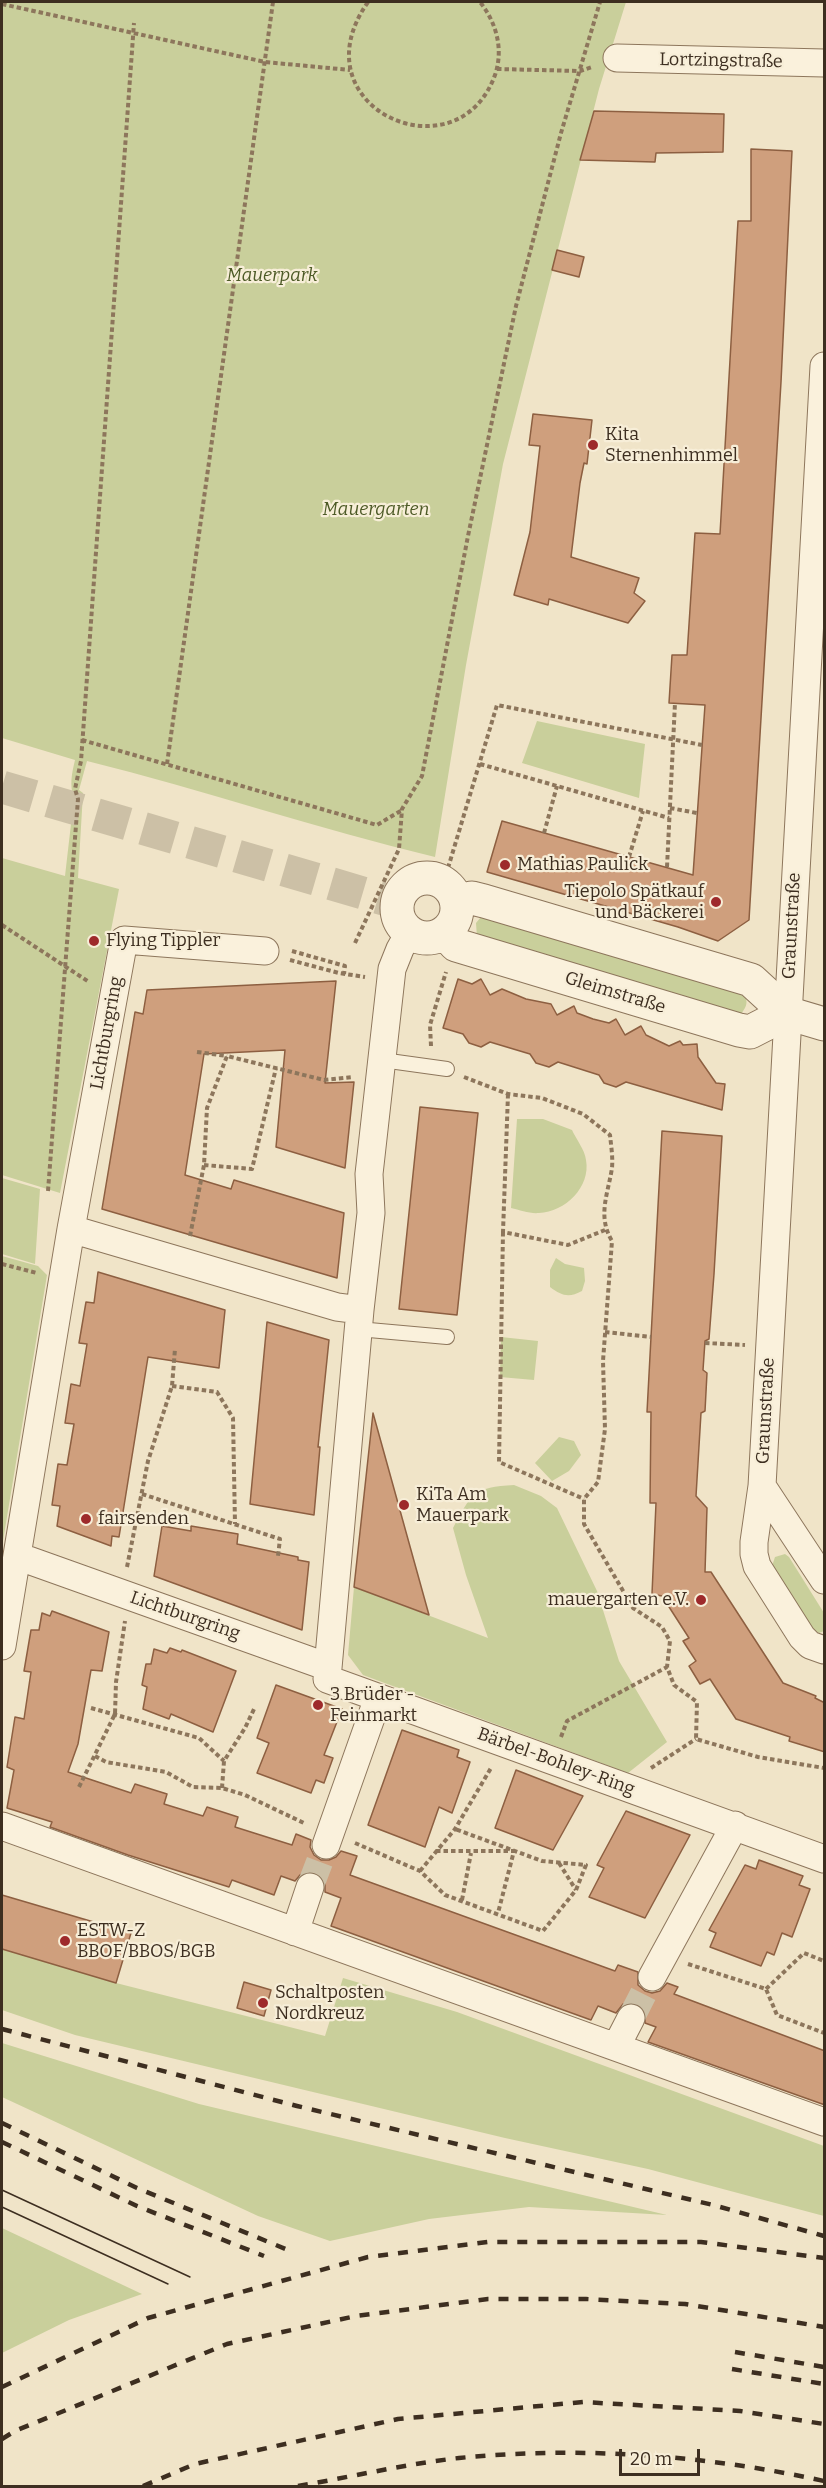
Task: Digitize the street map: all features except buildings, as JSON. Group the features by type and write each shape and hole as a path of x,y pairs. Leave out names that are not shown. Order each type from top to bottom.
{"street":[{"name":"Lortzingstraße","path":"617,58 825,63"},
{"name":"Graunstraße","path":"825,366 762,1486 754,1542 754,1554 758,1566 802,1637 810,1645 825,1650"},
{"path":"426,878 436,879 446,884 453,891 457,901 456,918 446,933 427,939 409,933 399,920 394,902 407,885 426,878"},
{"path":"457,901 472,898 751,980 787,1013 825,1024"},
{"path":"328,1667 359,1319 371,1213 369,1174 392,969 409,933"},
{"name":"Gleimstraße","path":"446,933 456,945 739,1030 750,1032 787,1013"},
{"name":"Lichtburgring","path":"273,954 124,940 17,1556 328,1667"},
{"path":"72,1229 337,1306 359,1319"},
{"path":"762,1486 825,1580"},
{"path":"2,1646 17,1556"},
{"name":"Bärbel-Bohley-Ring","path":"328,1667 327,1679 825,1858"},
{"path":"327,1838 378,1698"},
{"path":"656,1969 735,1825"},
{"path":"2,1826 825,2122"},
{"path":"295,1932 310,1887"},
{"path":"616,2047 631,2018"}],"lane":[{"path":"382,1060 447,1069"},
{"path":"359,1319 447,1337"}],"path":[{"path":"167,764 273,2"},
{"path":"368,2 358,17 352,34 350,70 356,84 374,109 401,123 416,126 440,124 461,116 484,96 497,69 497,34 480,2"},
{"path":"355,943 399,849 402,809 422,776 468,536 516,306 561,133 600,2"},
{"path":"2,4 265,62 350,70"},
{"path":"48,1201 77,810 75,789 81,761 134,23"},
{"path":"497,69 580,71 617,58"},
{"path":"667,867 675,703"},
{"path":"448,868 497,705 702,745"},
{"path":"82,740 376,825 402,809"},
{"path":"480,764 669,818"},
{"path":"544,833 557,786"},
{"path":"670,808 697,813"},
{"path":"629,857 643,811"},
{"path":"2,925 70,970"},
{"path":"273,954 280,948 345,966 345,974"},
{"path":"273,954 345,974 366,977"},
{"path":"446,973 430,1025 431,1046 447,1069 508,1094 542,1098 583,1114 610,1135 612,1166 603,1211 605,1230 612,1241 603,1361 605,1429 598,1482 584,1499 584,1524 633,1608 662,1627 670,1641 667,1667 674,1685 697,1702 696,1739"},
{"path":"198,1052 227,1056 324,1080 357,1077"},
{"path":"184,1261 204,1165 207,1108 227,1056"},
{"path":"204,1165 252,1169 276,1068"},
{"path":"508,1094 499,1462 584,1499"},
{"path":"503,1232 568,1245 605,1230"},
{"path":"2,1264 35,1273 43,1271"},
{"path":"606,1332 651,1337"},
{"path":"705,1343 769,1346"},
{"path":"79,1787 115,1714 125,1595 148,1461 172,1386 174,1349"},
{"path":"172,1386 217,1392 233,1418 235,1524"},
{"path":"142,1494 280,1539 278,1556"},
{"path":"552,1760 567,1721 667,1667"},
{"path":"222,1788 224,1761 255,1707"},
{"path":"91,1708 199,1738 224,1761"},
{"path":"623,1786 696,1739 758,1757 825,1768"},
{"path":"95,1756 106,1762 166,1772 193,1787 222,1788 245,1795 327,1838 420,1870 445,1895 543,1931 576,1890 586,1865 542,1861 455,1829"},
{"path":"420,1870 455,1829 491,1768"},
{"path":"436,1851 514,1851"},
{"path":"498,1913 514,1851"},
{"path":"462,1900 471,1852"},
{"path":"558,1863 576,1890"},
{"path":"766,1989 804,1953 825,1961"},
{"path":"656,1969 693,1965 766,1989 777,2015 825,2033"}],"green space":[{"name":"Mauerpark","path":"2,2 626,2 599,89 503,464 466,665 435,857 87,761 79,790 83,793 78,878 119,889 60,1193 2,1175 2,858 65,876 74,798 71,784 75,760 2,738"},
{"path":"537,721 645,744 639,798 522,763"},
{"path":"485,912 743,991 746,1005 741,1014 477,937 476,923"},
{"path":"517,1119 543,1119 572,1130 585,1156 586,1170 580,1188 567,1203 549,1212 536,1213 511,1208"},
{"path":"2,1178 40,1189 35,1264 2,1254"},
{"path":"2,1256 38,1266 47,1275 2,1547"},
{"path":"556,1258 565,1264 584,1268 585,1281 582,1291 566,1295 550,1287 550,1270"},
{"path":"501,1337 538,1341 534,1380 500,1377"},
{"path":"559,1437 574,1441 581,1455 569,1471 552,1481 535,1463"},
{"path":"514,1485 541,1496 557,1508 597,1591 619,1661 667,1742 628,1773 363,1675 348,1655 354,1587 488,1638 466,1575 453,1528 464,1507 475,1494 490,1488"},
{"path":"785,1554 824,1613 824,1631 819,1633 812,1629 772,1566 775,1557"},
{"path":"2,1949 116,1983 325,2036 343,1978 457,2012 824,2146 824,2216 648,2169 505,2138 75,2035 2,2010"},
{"path":"2,2043 199,2104 667,2215 529,2207 429,2219 330,2241 258,2216 2,2097"},
{"path":"2,2228 142,2294 69,2320 2,2353"}],"tunnel":[{"path":"2,787 390,901"},
{"path":"310,1887 326,1845"},
{"path":"631,2018 652,1977"}],"tram line":[{"path":"2,2190 190,2277"},
{"path":"2,2207 168,2284"}],"railway":[{"path":"2,2029 297,2106 713,2205 824,2236"},
{"path":"2,2123 137,2188 288,2250"},
{"path":"2,2142 137,2206 264,2256"},
{"path":"2,2387 148,2318 368,2257 488,2242 701,2242 824,2258"},
{"path":"2,2439 15,2431 227,2344 356,2316 488,2299 586,2299 685,2304 824,2327"},
{"path":"735,2352 824,2367"},
{"path":"732,2369 824,2384"},
{"path":"143,2486 195,2464 398,2419 583,2402 740,2411 824,2424"},
{"path":"298,2486 459,2458 550,2453 597,2453 689,2459 824,2481"}],"place":[{"name":"Kita Sternenhimmel","path":"593,445"},
{"name":"Mathias Paulick","path":"505,865"},
{"name":"Tiepolo Spätkauf und Bäckerei","path":"716,902"},
{"name":"Flying Tippler","path":"94,941"},
{"name":"KiTa Am Mauerpark","path":"404,1505"},
{"name":"fairsenden","path":"86,1519"},
{"name":"mauergarten e.V.","path":"701,1600"},
{"name":"3 Brüder - Feinmarkt","path":"318,1705"},
{"name":"ESTW-Z BBOF/BBOS/BGB","path":"65,1941"},
{"name":"Schaltposten Nordkreuz","path":"263,2003"}],"park label":[{"name":"Mauergarten","path":"376,510"}]}
